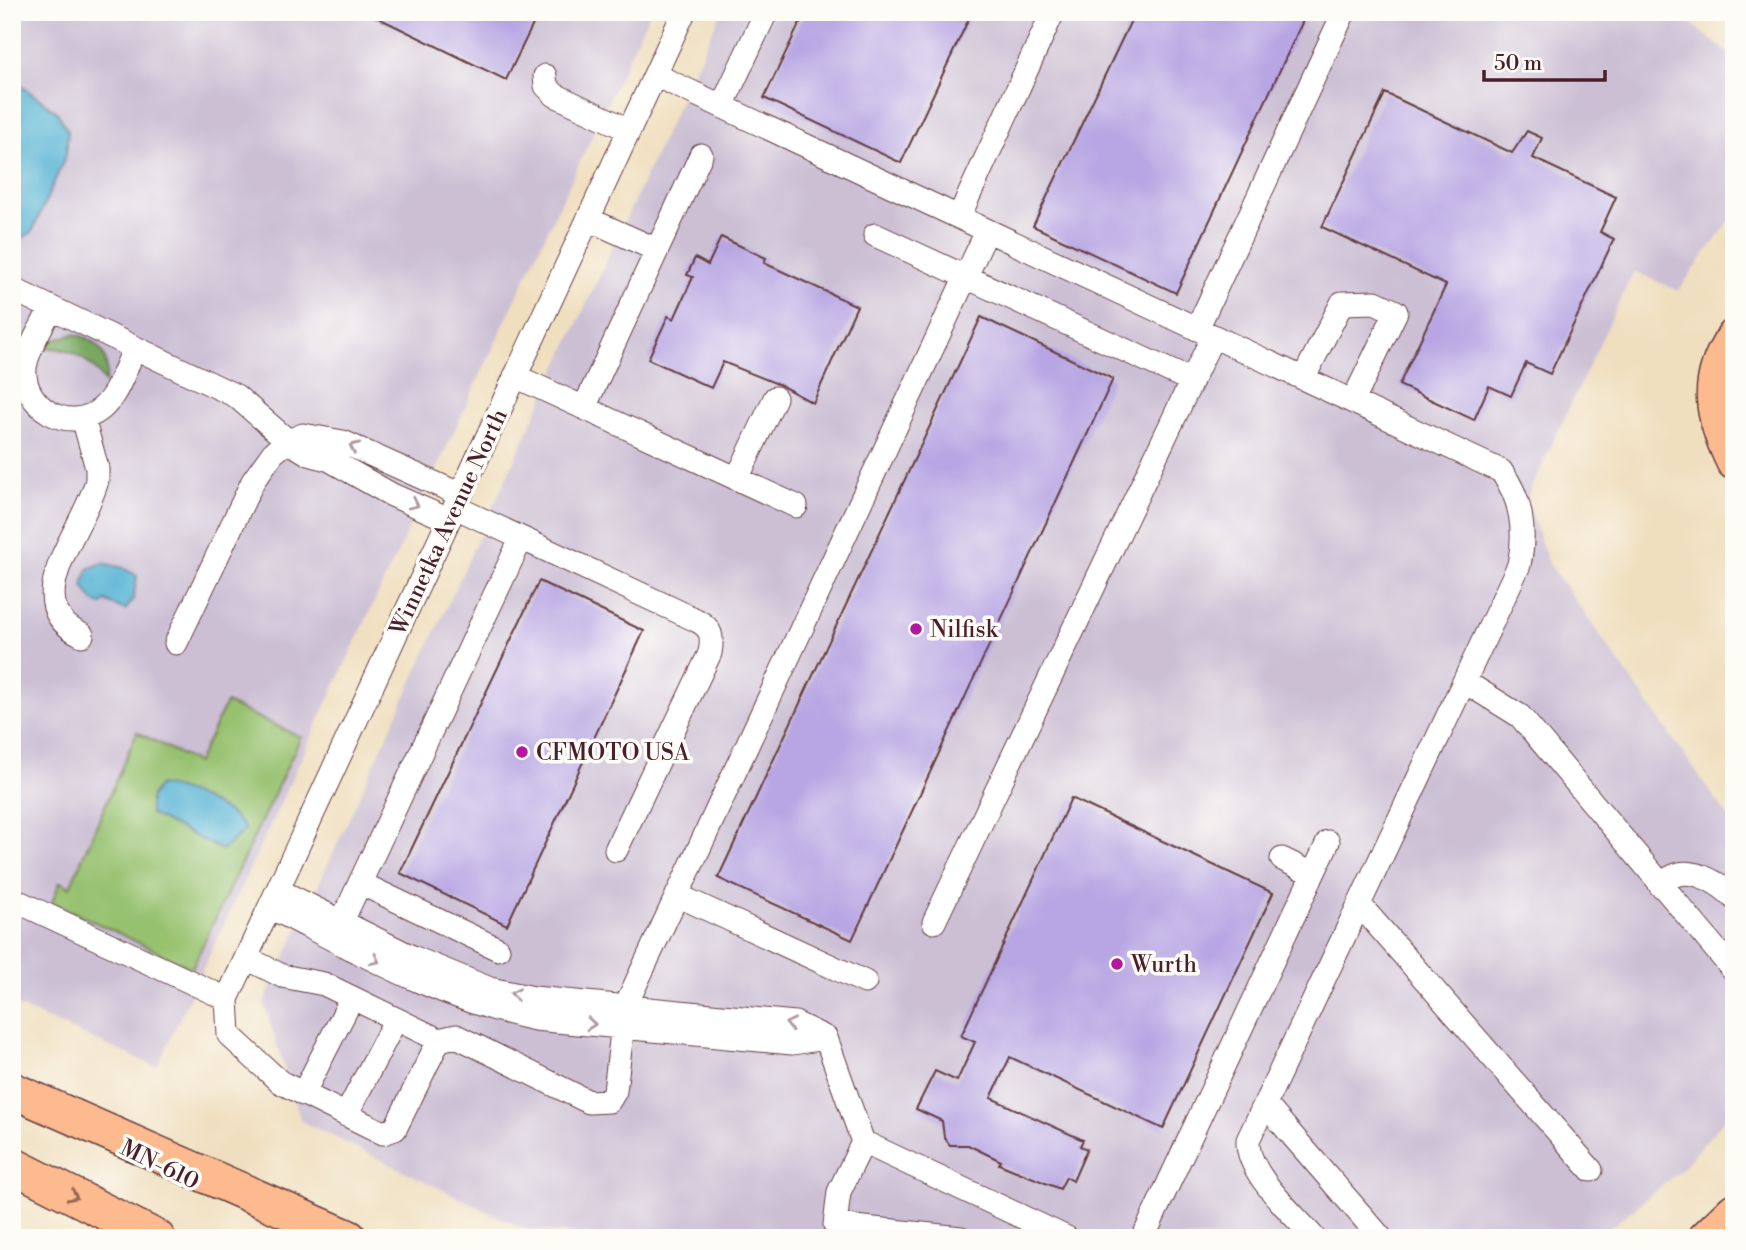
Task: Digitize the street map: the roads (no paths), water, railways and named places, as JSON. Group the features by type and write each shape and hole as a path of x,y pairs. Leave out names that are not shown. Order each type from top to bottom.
{"highway":[{"path":"1734,337 1727,346 1716,381 1713,410 1734,462"},
{"path":"12,1090 349,1238"},
{"name":"MN-610","path":"12,1090 307,1238"},
{"path":"12,1165 157,1238"},
{"path":"1706,1238 1734,1211"}],"street":[{"name":"Winnetka Avenue North","path":"303,1094 270,1074 229,1035 228,999 684,12"},
{"path":"722,106 766,12"},
{"path":"959,217 1053,12"},
{"path":"934,922 1192,381 1205,332 1344,12"},
{"path":"655,75 1501,471 1510,483 1524,541 1519,565 1248,1140 1247,1153 1259,1174 1314,1238"},
{"path":"545,76 546,86 555,95 629,131"},
{"path":"584,408 701,155"},
{"path":"588,219 657,250"},
{"path":"247,958 282,976 324,984 439,1040 456,1035 589,1102 608,1101 615,1091 624,1017 677,895 987,230"},
{"path":"875,234 1192,381"},
{"path":"12,289 236,396 288,441 380,487 455,507"},
{"path":"1304,377 1342,303 1375,302 1396,312 1353,401"},
{"path":"51,308 25,365 25,380 30,394 51,414 66,419 83,418 97,412 110,401 135,348"},
{"path":"515,376 796,506"},
{"path":"737,479 775,398"},
{"path":"82,635 67,628 56,616 51,597 56,575 97,480 97,468 83,418"},
{"path":"176,643 253,481 273,453 288,441 303,435 322,436 391,464 455,507 706,625 713,638 710,653 616,850"},
{"path":"380,487 391,464"},
{"path":"338,931 521,539"},
{"path":"1465,682 1520,716 1734,971"},
{"path":"1143,1238 1328,842"},
{"path":"1282,859 1313,874"},
{"path":"1660,885 1678,874 1691,874 1727,890 1734,898"},
{"path":"360,883 498,949"},
{"path":"677,895 865,982"},
{"path":"12,899 228,999"},
{"path":"274,899 475,1005 535,1019 624,1017 792,1043 826,1038 863,1142 1067,1238"},
{"path":"1359,904 1591,1170"},
{"path":"352,998 303,1094 383,1133 390,1133 439,1040"},
{"path":"346,1115 396,1019"},
{"path":"1265,1104 1381,1238"},
{"path":"863,1142 839,1192 835,1225 961,1238"}],"water":[{"path":"12,79 57,112 68,131 66,155 32,232 12,244"},
{"path":"103,563 123,568 137,576 133,600 125,610 105,601 101,605 93,601 83,586 88,569"},
{"path":"159,785 180,790 220,807 240,822 245,830 222,850 150,814 150,798"}],"place":[{"name":"Nilfisk","path":"916,629"},
{"name":"CFMOTO USA","path":"522,752"},
{"name":"Wurth","path":"1117,964"}]}
